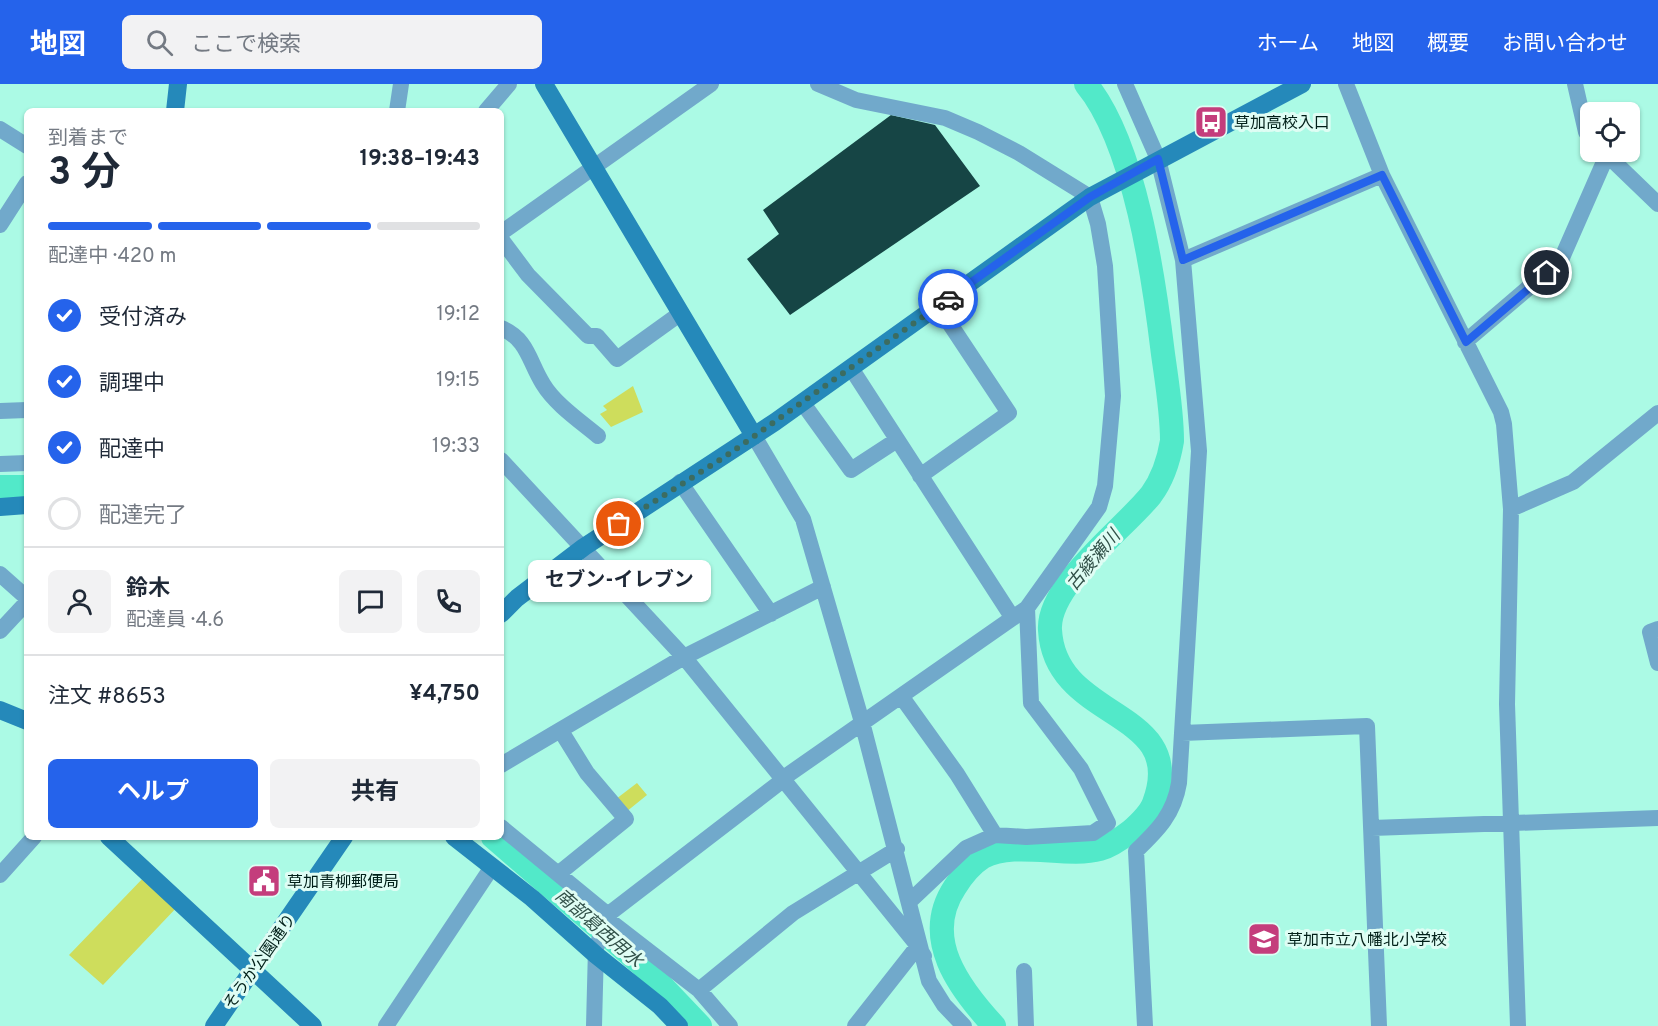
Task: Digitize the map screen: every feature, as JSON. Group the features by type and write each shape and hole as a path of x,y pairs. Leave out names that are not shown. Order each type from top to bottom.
{"street":[{"path":"174,108 178,84"},
{"path":"397,108 401,84"},
{"path":"489,108 510,84"},
{"path":"544,84 803,519 897,849 929,981 944,1005 964,1026"},
{"path":"504,231 711,84"},
{"path":"818,84 856,100 945,118 978,132 1096,194"},
{"path":"1125,84 1153,162 1183,260 1199,451 1179,783 1173,809 1160,828 1136,851 1145,1026"},
{"path":"504,611 517,598 584,547 754,436 1096,194 1302,84"},
{"path":"1346,84 1382,175 1501,412 1511,509 1507,704 1518,1026"},
{"path":"1575,84 1580,106"},
{"path":"0,129 24,144"},
{"path":"1466,342 1562,261 1601,162"},
{"path":"1614,162 1658,204"},
{"path":"1183,260 1382,175"},
{"path":"0,225 24,188"},
{"path":"594,1026 596,951 607,917 783,780 862,722 1027,608 1099,507 1105,486 1113,396 1105,266 1096,194"},
{"path":"504,243 535,282 588,336 597,336 617,359 681,313"},
{"path":"920,476 1009,413 938,306"},
{"path":"504,330 516,336 524,345 543,384 595,430"},
{"path":"851,368 1012,617"},
{"path":"802,402 851,470 897,440"},
{"path":"0,411 24,410"},
{"path":"1511,509 1573,482 1658,413"},
{"path":"0,464 24,463"},
{"path":"504,463 684,657 921,951"},
{"path":"681,482 771,614"},
{"path":"0,507 24,505"},
{"path":"0,574 24,597"},
{"path":"504,763 561,731 604,702 684,657 823,587"},
{"path":"0,631 24,603"},
{"path":"910,901 966,848 995,835 1026,837 1093,833 1108,823 1081,769 1030,703 1027,608"},
{"path":"1658,629 1650,632 1658,663"},
{"path":"901,696 957,774 995,835"},
{"path":"0,710 24,720"},
{"path":"1182,733 1367,726 1379,1026"},
{"path":"558,874 626,819 587,772 561,731"},
{"path":"1372,828 1658,818"},
{"path":"504,829 607,917 699,990 730,1026"},
{"path":"0,876 31,840"},
{"path":"112,840 313,1026"},
{"name":"そうか公園通り","path":"214,1026 342,840"},
{"path":"458,840 596,951 660,1006 679,1026"},
{"path":"699,990 793,913 897,849"},
{"path":"386,1026 492,867"},
{"path":"855,1026 921,951"},
{"path":"1024,970 1026,1026"}],"green space":[{"path":"633,386 643,412 611,427 600,414 607,410 603,406"},
{"path":"637,783 647,795 626,812 616,799"},
{"path":"146,875 179,905 103,985 69,955"}],"building":[{"path":"891,115 935,125 980,186 790,315 747,259 779,234 763,210"}],"waterway":[{"name":"古綾瀬川","path":"994,1026 957,979 943,943 942,925 945,906 955,887 975,863 996,852 1025,849 1087,851 1112,844 1131,831 1150,811 1154,803 1160,772 1154,749 1138,731 1073,683 1057,660 1050,630 1052,613 1074,576 1155,489 1169,455 1172,441 1159,323 1140,213 1117,141 1103,109 1086,84"},
{"name":"南部葛西用水","path":"0,487 24,487"},
{"name":"南部葛西用水","path":"496,840 641,964 700,1026"}],"way so far":[{"path":"619,524 681,482 726,456 948,299"}],"place":[{"name":"草加高校入口","path":"1211,122"},
{"name":"セブン-イレブン","path":"619,524"},
{"name":"草加青柳郵便局","path":"264,881"},
{"name":"草加市立八幡北小学校","path":"1264,939"}],"route":[{"path":"948,299 1090,197 1158,159 1183,260 1382,175 1466,342 1547,273"}]}
